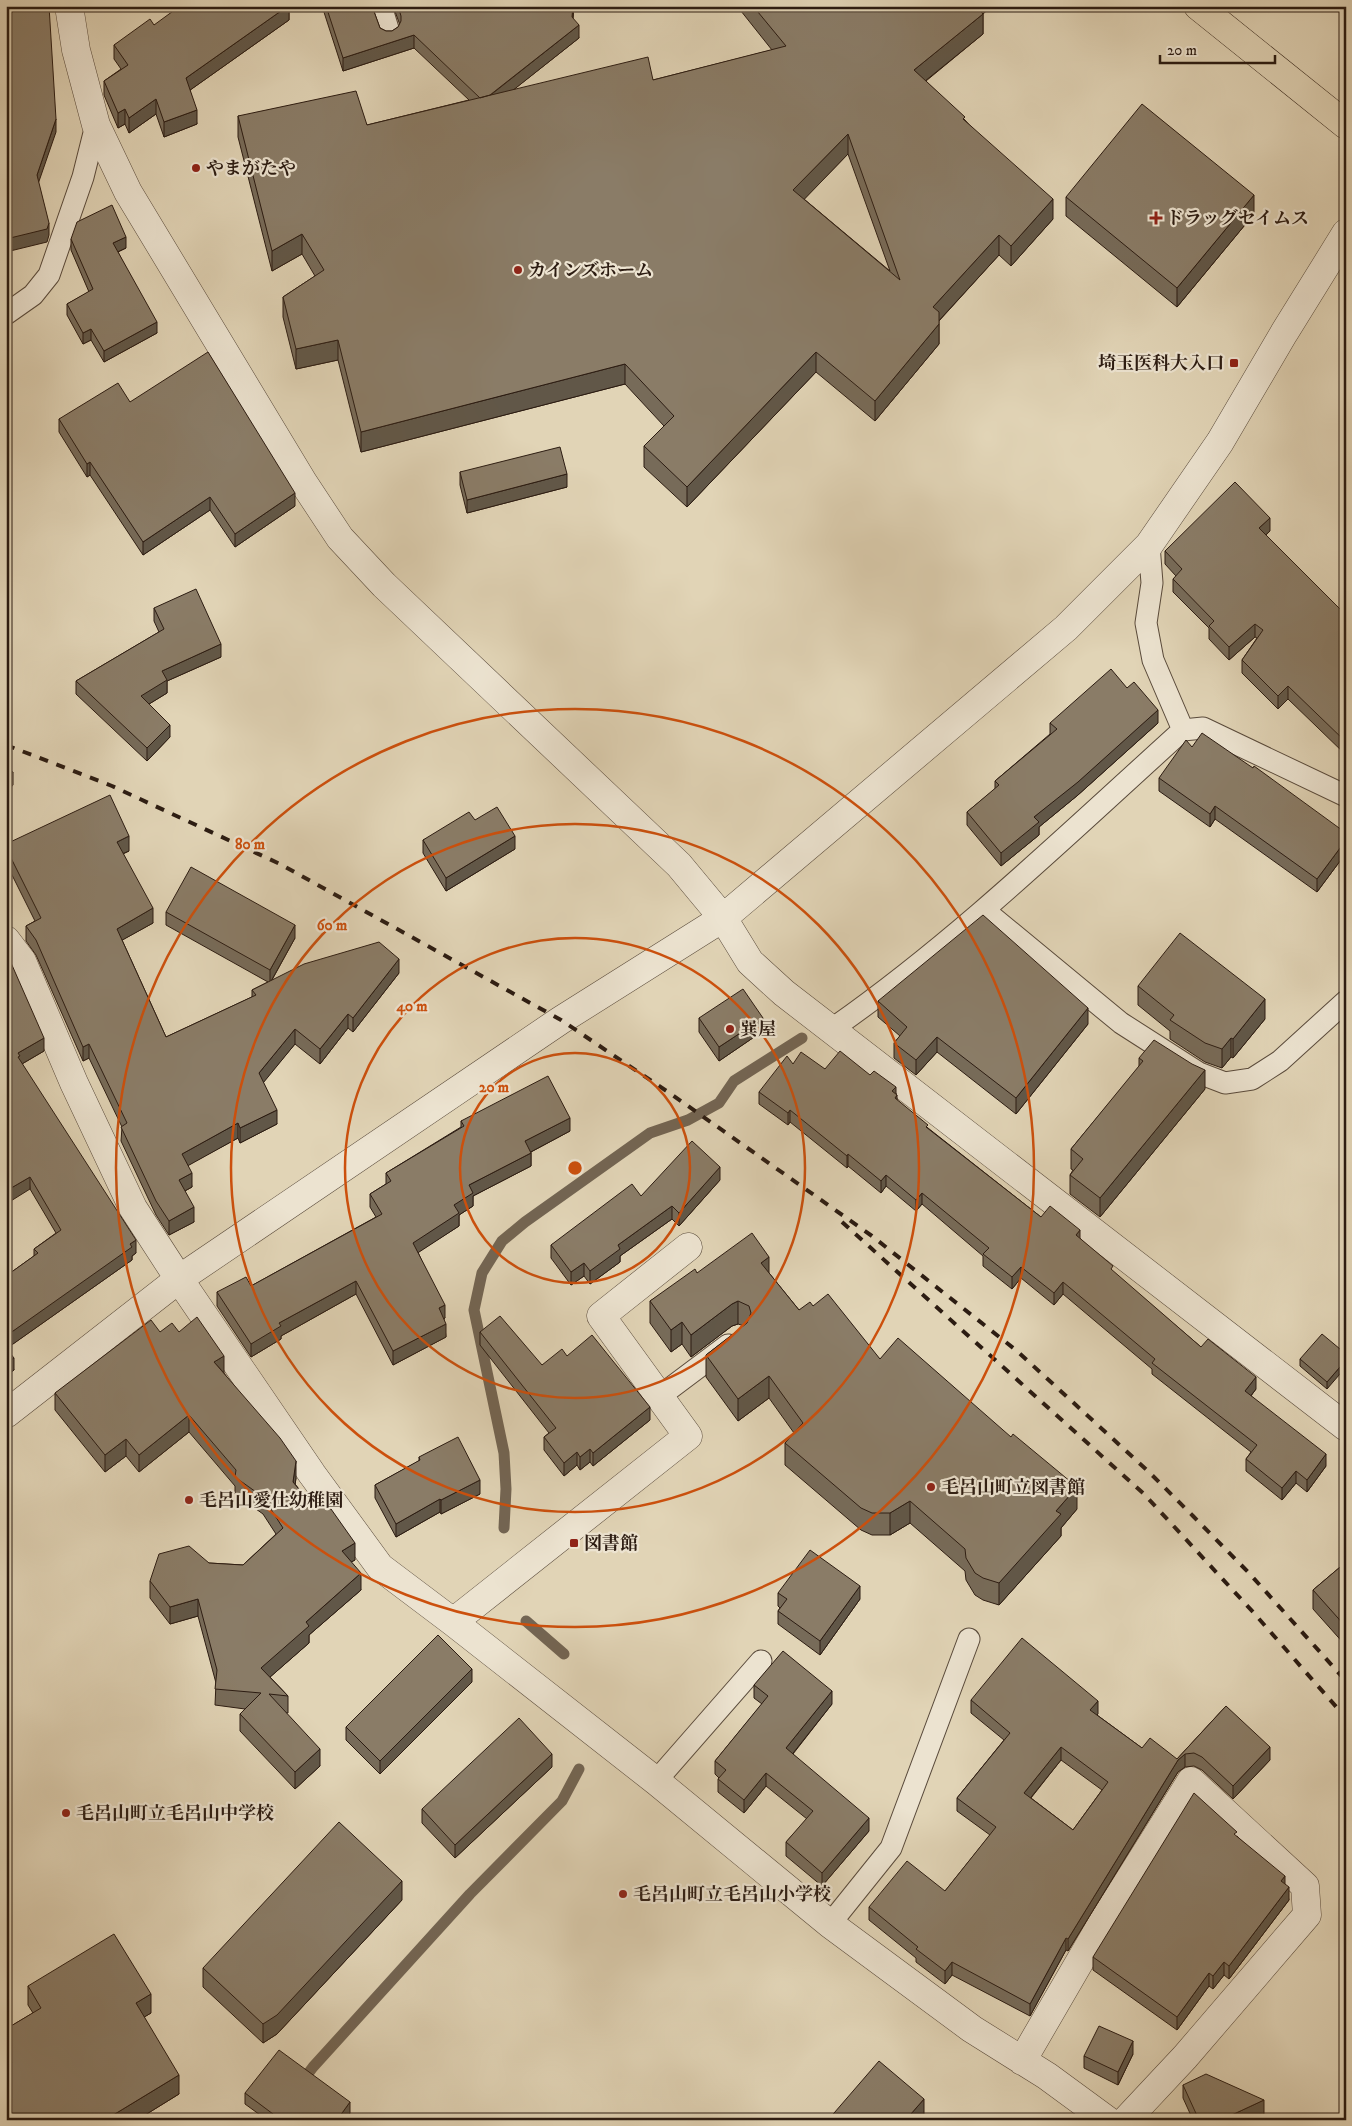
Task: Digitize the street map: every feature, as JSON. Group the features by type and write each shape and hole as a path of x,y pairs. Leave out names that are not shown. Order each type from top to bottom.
{"main road":[{"path":"1198,6 1346,125"}],"street":[{"path":"69,6 76,50 96,125 108,153 138,208 303,482 340,538 384,585 679,865 723,918 750,962 784,993 1346,1427"},
{"path":"6,1414 178,1279 561,1020 723,918 1066,628 1149,545 1220,442 1284,333 1346,234"},
{"path":"6,940 22,961 74,1083 133,1208 178,1279 312,1474 380,1567 656,1781 830,1924 972,2029 1047,2076 1107,2120"},
{"path":"453,1622 688,1436 601,1316 688,1247"},
{"path":"1022,2061 1102,1925 1191,1781 1305,1886 1308,1915 1185,2057 1126,2120"}],"lane":[{"path":"381,6 389,32"},
{"path":"6,314 34,296 50,275 84,177 96,125"},
{"path":"1149,545 1152,583 1146,623 1153,660 1183,730"},
{"path":"832,1029 881,995 984,910 1183,730 1203,728 1346,796"},
{"path":"984,910 1121,1023 1199,1073 1225,1083 1252,1078 1280,1061 1346,1001"},
{"path":"660,1396 739,1336"},
{"path":"830,1924 891,1848 970,1639"},
{"path":"656,1781 761,1661"}],"building":[{"path":"6,6 49,6 56,119 37,175 49,223 47,229 6,239"},
{"path":"180,6 252,6 250,8 254,6 288,6 186,78 197,110 164,122 156,99 129,118 125,109 118,113 104,81 128,65 114,45 150,19 154,25"},
{"path":"326,6 372,6 380,28 386,31 392,31 398,27 401,21 398,6 573,6 572,17 579,25 490,95 480,98 414,35 343,58"},
{"name":"カインズホーム","path":"753,6 976,6 983,14 914,70 965,117 963,119 1053,199 1011,246 999,235 933,307 939,312 939,324 875,401 816,352 687,487 644,446 674,416 625,364 361,432 338,340 296,349 283,297 324,270 302,234 272,251 238,116 356,91 367,125 648,57 653,80 786,46","holes":["848,134 900,280 793,190"]},
{"path":"1142,104 1254,195 1177,288 1066,197"},
{"path":"112,205 126,237 113,243 157,322 104,351 91,329 83,333 67,304 93,289 71,239 77,222"},
{"path":"208,352 295,493 235,534 210,497 143,542 90,462 87,464 59,419 118,383 130,402"},
{"path":"560,447 567,474 467,500 460,472"},
{"path":"1235,482 1270,518 1259,528 1346,615 1346,742 1288,686 1278,696 1242,660 1263,630 1255,624 1229,647 1209,626 1214,621 1173,579 1182,569 1165,551"},
{"path":"196,589 221,644 162,671 167,680 141,696 170,725 147,748 76,681 164,629 154,608"},
{"path":"1111,669 1127,688 1134,682 1158,710 1078,782 1034,817 1039,822 1001,853 967,812 999,785 995,781 1057,729 1050,723"},
{"path":"1202,733 1253,768 1254,766 1346,833 1346,840 1317,879 1215,806 1210,814 1159,778 1186,740 1192,747"},
{"path":"6,767 13,772 6,780"},
{"path":"110,795 129,836 117,842 153,908 117,929 166,1037 256,995 252,990 304,964 379,942 399,959 353,1018 348,1014 320,1049 295,1029 259,1073 277,1110 240,1128 238,1123 182,1154 192,1173 179,1180 194,1207 169,1221 156,1201 121,1127 127,1123 89,1044 83,1047 36,940 26,926 41,918 6,848 6,844"},
{"path":"497,807 515,836 446,878 423,840 469,812 475,820"},
{"path":"191,867 295,925 270,970 166,912"},
{"path":"983,915 1088,1008 1016,1098 937,1037 916,1060 894,1043 907,1027 878,1001"},
{"path":"1180,933 1265,999 1233,1039 1231,1038 1222,1049 1205,1043 1170,1020 1174,1015 1138,986"},
{"path":"6,953 44,1038 18,1053 20,1056 18,1057 136,1240 130,1244 132,1247 6,1336 6,1276 38,1253 34,1249 61,1230 30,1177 6,1191"},
{"path":"743,989 763,1018 719,1047 699,1018"},
{"path":"1154,1040 1205,1070 1100,1198 1070,1175 1083,1159 1071,1149 1143,1061 1139,1058"},
{"path":"840,1051 870,1075 874,1071 896,1087 892,1091 897,1095 895,1098 928,1125 926,1127 1041,1217 1050,1206 1080,1230 1076,1235 1113,1266 1111,1269 1201,1347 1208,1339 1256,1377 1245,1391 1326,1454 1307,1480 1296,1471 1282,1488 1246,1459 1257,1445 1152,1363 1155,1359 1063,1282 1054,1293 1021,1267 1012,1277 983,1254 989,1248 922,1193 916,1200 886,1175 881,1181 790,1110 788,1113 759,1092 787,1056 793,1064 801,1052 825,1069"},
{"path":"548,1076 570,1118 525,1141 531,1153 469,1185 473,1193 454,1205 459,1213 413,1243 445,1305 439,1308 446,1324 393,1351 356,1281 279,1323 281,1326 251,1344 217,1292 246,1277 251,1286 382,1214 370,1194 391,1181 386,1173 464,1126 461,1121"},
{"path":"692,1141 720,1167 679,1213 672,1206 618,1245 620,1249 590,1271 584,1263 571,1272 551,1245 632,1184 641,1196"},
{"path":"752,1233 769,1257 761,1263 799,1310 810,1302 813,1306 828,1294 880,1359 898,1338 1011,1437 1013,1434 1077,1487 1056,1511 1061,1514 999,1583 983,1578 975,1573 966,1558 965,1549 910,1501 890,1513 872,1513 861,1508 785,1443 803,1423 769,1376 738,1399 706,1355 747,1323 751,1313 749,1306 738,1301 732,1304 691,1335 682,1322 671,1330 650,1301 695,1269 697,1273"},
{"path":"500,1316 542,1365 562,1349 567,1356 592,1335 650,1407 593,1453 590,1449 580,1457 577,1452 564,1463 544,1437 556,1428 480,1332"},
{"path":"197,1317 224,1356 214,1362 280,1438 296,1461 293,1482 312,1505 331,1509 355,1543 342,1551 361,1573 306,1622 309,1626 261,1668 288,1696 269,1694 320,1749 295,1772 240,1714 261,1693 215,1689 217,1670 198,1599 170,1607 150,1581 159,1554 189,1546 209,1563 243,1565 283,1528 263,1497 235,1477 236,1470 189,1415 139,1455 126,1439 105,1455 55,1393 151,1320 160,1332 172,1323 179,1332"},
{"path":"1322,1334 1346,1354 1346,1360 1327,1382 1300,1359"},
{"path":"6,1348 14,1358 6,1363"},
{"path":"458,1437 480,1480 440,1499 396,1524 375,1485 420,1460 419,1457"},
{"path":"810,1550 860,1586 820,1641 778,1611 787,1599 778,1593"},
{"path":"1346,1562 1346,1627 1313,1590"},
{"path":"438,1635 472,1669 380,1761 346,1727"},
{"path":"1022,1638 1098,1701 1090,1710 1142,1748 1150,1738 1177,1759 1226,1706 1270,1747 1233,1786 1202,1757 1194,1753 1185,1754 1178,1760 1068,1939 1066,1938 1030,2004 952,1962 945,1971 916,1949 918,1947 869,1907 907,1861 945,1891 996,1827 957,1798 1010,1733 971,1700","holes":["1061,1747 1108,1782 1073,1830 1024,1793"]},
{"path":"783,1651 832,1691 786,1748 869,1818 822,1873 786,1842 813,1811 766,1773 744,1800 718,1779 726,1770 715,1761 768,1696 754,1685"},
{"path":"519,1718 552,1754 455,1845 422,1809"},
{"path":"1194,1793 1237,1832 1234,1834 1285,1876 1281,1881 1289,1887 1229,1966 1224,1962 1213,1976 1209,1973 1177,2017 1093,1957"},
{"path":"339,1822 402,1881 277,2015 263,2024 203,1968"},
{"path":"114,1934 151,1994 136,2003 179,2075 105,2120 6,2120 6,2067 12,2063 6,2054 6,2029 41,2008 28,1986"},
{"path":"1099,2026 1133,2041 1118,2072 1084,2056"},
{"path":"279,2050 350,2102 337,2120 281,2120 245,2093"},
{"path":"879,2061 924,2099 910,2115 916,2120 828,2120"},
{"path":"1206,2074 1264,2100 1221,2120 1199,2120 1183,2085"}],"waterway":[{"path":"504,1528 506,1489 504,1453 474,1310 482,1273 502,1241 525,1222 650,1133 688,1120 719,1103 734,1081 802,1038"},
{"path":"526,1621 564,1654"},
{"path":"301,2083 313,2067 470,1894 562,1801 579,1769"}],"railway":[{"path":"6,745 112,786 280,864 561,1020 671,1094 872,1236 1017,1351 1149,1472 1193,1516 1249,1573 1346,1681"},
{"path":"842,1222 1144,1494 1253,1612 1346,1718"}],"place":[{"name":"やまがたや","path":"196,168"},
{"name":"ドラッグセイムス","path":"1156,218"},
{"name":"カインズホーム","path":"518,270"},
{"name":"埼玉医科大入口","path":"1234,363"},
{"name":"巽屋","path":"730,1029"},
{"name":"毛呂山町立図書館","path":"931,1487"},
{"name":"毛呂山愛仕幼稚園","path":"189,1500"},
{"name":"図書館","path":"574,1543"},
{"name":"毛呂山町立毛呂山中学校","path":"66,1813"},
{"name":"毛呂山町立毛呂山小学校","path":"623,1894"}]}
